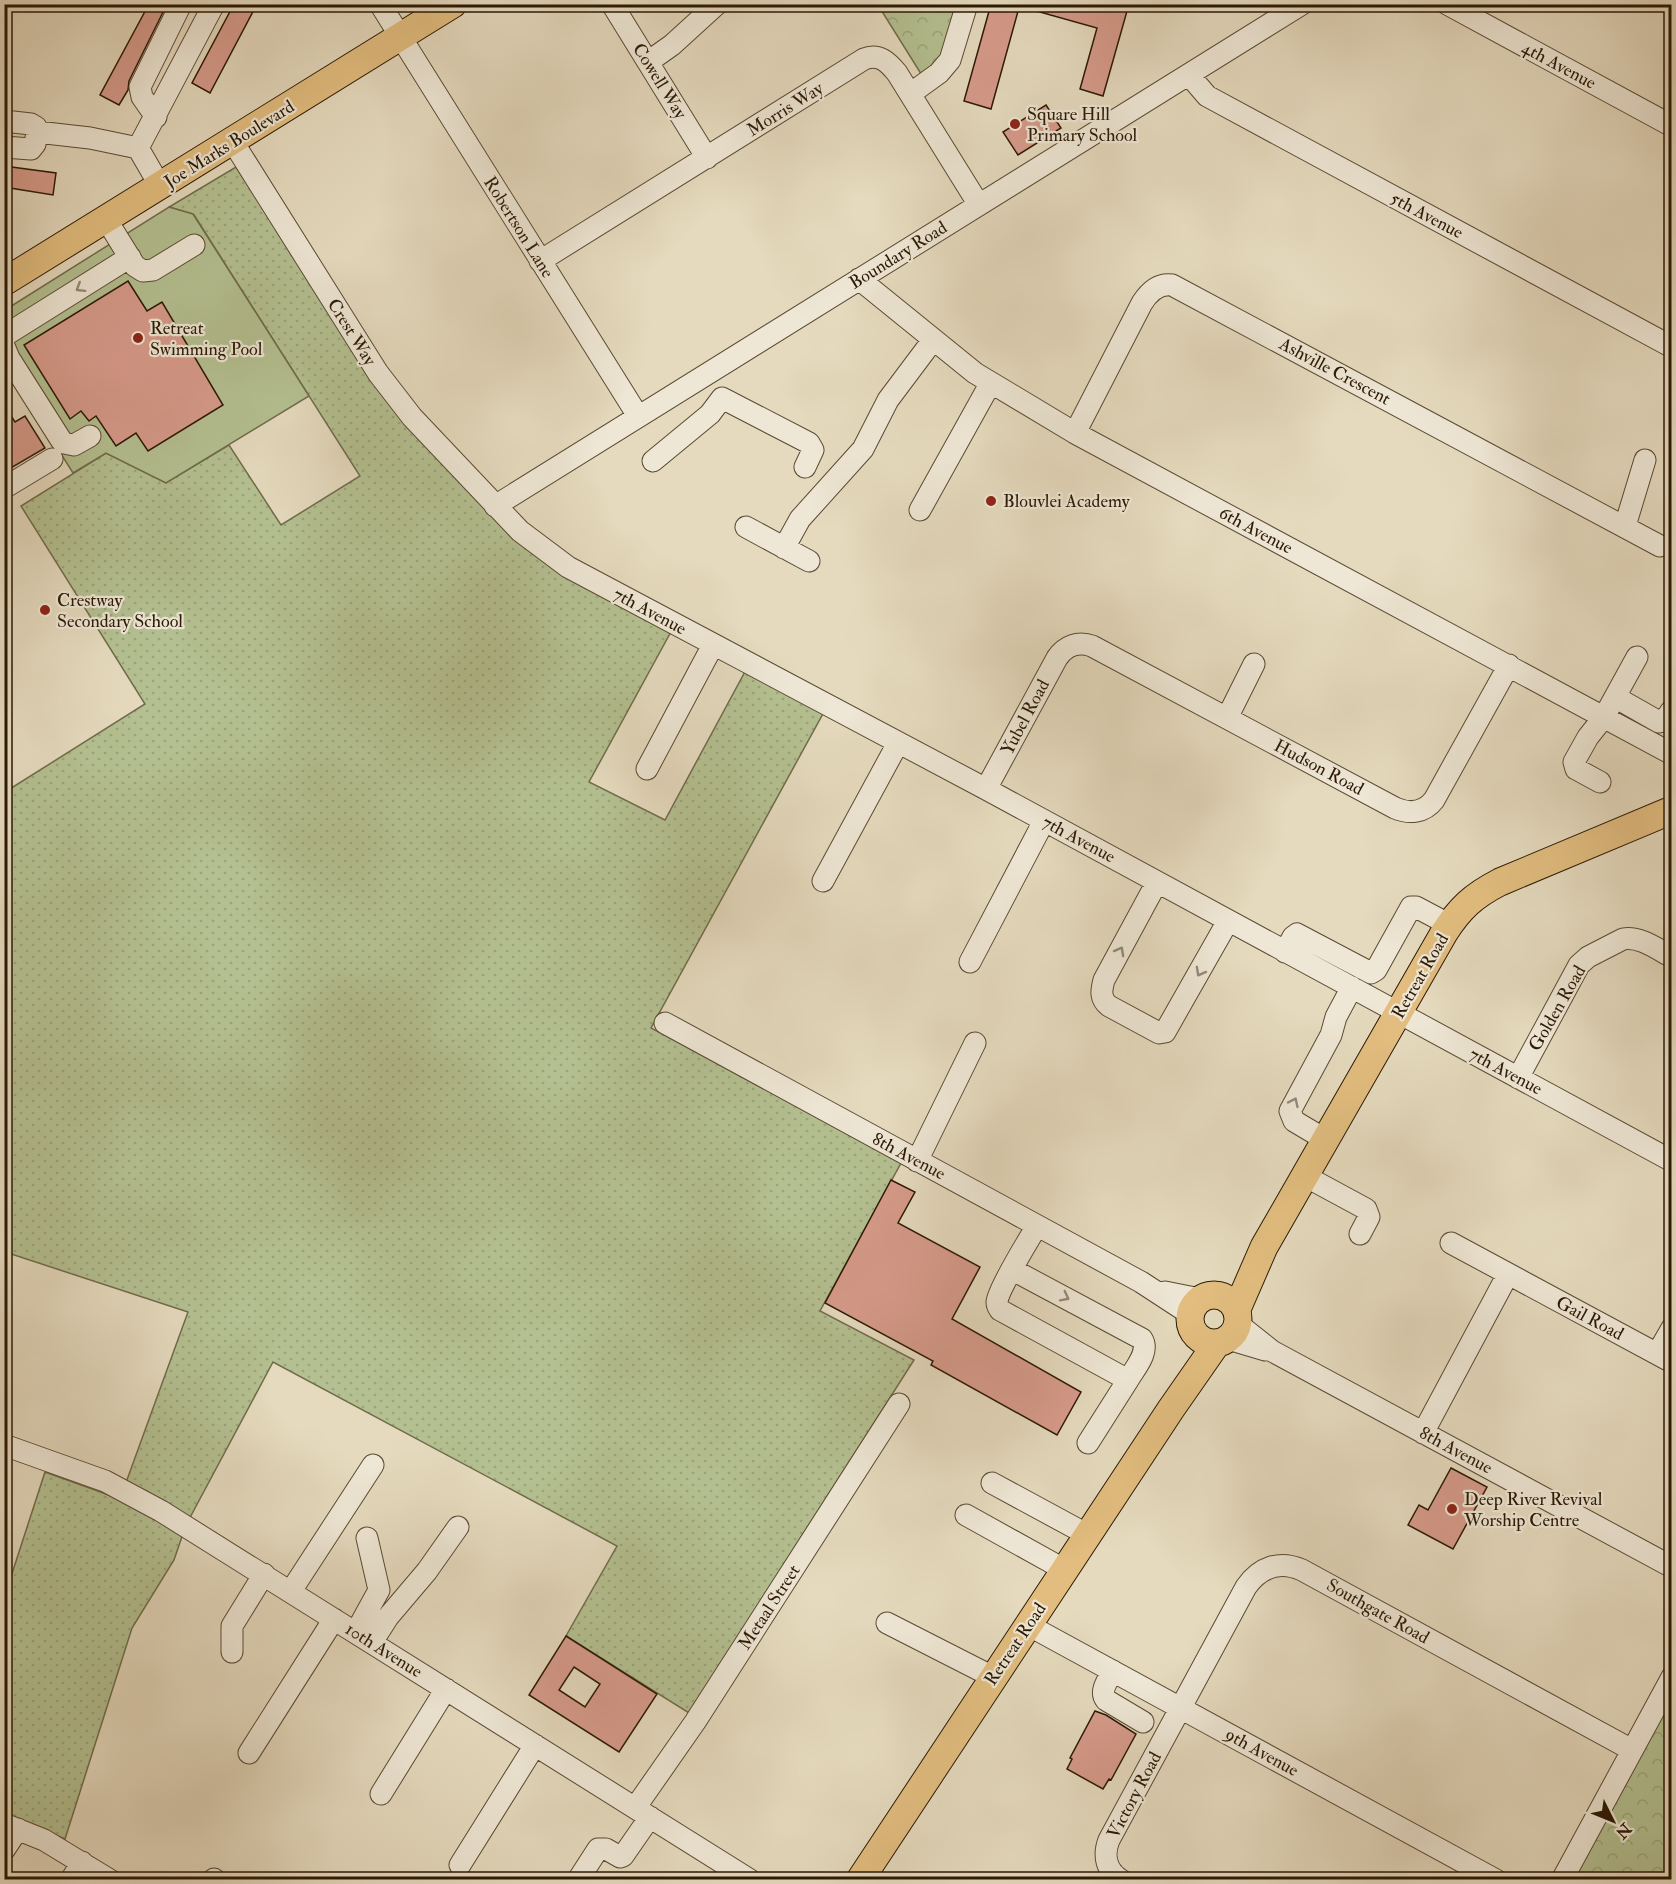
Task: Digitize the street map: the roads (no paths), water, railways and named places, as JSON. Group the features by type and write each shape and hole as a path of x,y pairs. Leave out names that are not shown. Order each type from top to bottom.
{"main road":[{"name":"Joe Marks Boulevard","path":"4,282 453,4"},
{"name":"Retreat Road","path":"860,1880 1171,1409 1184,1370 1215,1319 1264,1247 1450,925 1471,900 1489,888 1671,810"}],"street":[{"path":"156,117 140,95 140,87 181,4"},
{"path":"138,148 214,4"},
{"name":"Robertson Lane","path":"380,4 638,416"},
{"name":"Cowell Way","path":"612,4 707,158"},
{"path":"648,62 672,45 717,4"},
{"path":"910,94 939,73 950,60 967,4"},
{"name":"4th Avenue","path":"1447,4 1671,126"},
{"name":"Boundary Road","path":"495,506 1189,75 1290,8"},
{"name":"Morris Way","path":"540,261 868,57 883,59 892,67 979,205"},
{"name":"5th Avenue","path":"1189,75 1207,96 1671,347"},
{"path":"4,121 31,124 36,127 37,132 35,144 30,149 4,147"},
{"path":"37,132 90,138 138,148 160,186"},
{"name":"Crest Way","path":"233,142 378,373 412,417 495,506"},
{"path":"106,219 139,269 148,272 194,245"},
{"path":"4,336 130,257"},
{"name":"6th Avenue","path":"859,279 990,384 1075,433 1671,754"},
{"name":"Ashville Crescent","path":"1075,433 1142,303 1153,290 1167,284 1660,546"},
{"path":"784,548 800,519 863,449 888,400 933,340"},
{"path":"4,346 9,358 61,440 74,445 90,436"},
{"path":"707,373 722,399 809,443 813,450 805,467"},
{"path":"920,510 990,384"},
{"path":"653,461 710,414 722,399"},
{"path":"4,488 52,459"},
{"path":"1625,526 1645,460"},
{"name":"7th Avenue","path":"495,506 529,539 568,567 986,789 1671,1161"},
{"path":"746,528 809,561"},
{"name":"Hudson Road","path":"1067,648 1082,643 1092,646 1395,808 1414,812 1429,806 1437,795 1509,665"},
{"path":"646,769 713,645"},
{"name":"Yubel Road","path":"986,789 1057,658 1067,648"},
{"path":"1600,782 1573,765 1587,737 1604,717 1637,657"},
{"path":"1227,718 1254,664"},
{"path":"1615,697 1659,722 1664,722 1671,711"},
{"path":"823,881 898,743"},
{"path":"970,962 1044,821"},
{"path":"1157,882 1104,980 1101,996 1109,1006 1159,1033 1165,1032 1228,921"},
{"path":"1285,952 1293,937 1300,935 1371,973 1376,970 1411,907 1416,907 1450,925"},
{"name":"Golden Road","path":"1518,1078 1582,961 1629,938 1640,940 1671,957"},
{"path":"1326,1140 1294,1121 1290,1111 1331,1035 1336,1017 1352,987"},
{"name":"8th Avenue","path":"665,1023 1153,1289 1215,1319 1671,1567"},
{"path":"917,1161 975,1043"},
{"path":"1305,1176 1366,1209 1369,1217 1360,1234"},
{"path":"1037,1226 997,1301 1000,1310 1128,1380"},
{"name":"Gail Road","path":"1451,1244 1664,1358"},
{"path":"1013,1270 1142,1339 1145,1343 1144,1353 1088,1443"},
{"path":"1423,1433 1509,1274"},
{"path":"1664,1358 1671,1328"},
{"name":"Metaal Street","path":"578,1880 598,1849 623,1856 643,1813 695,1722 899,1404"},
{"name":"10th Avenue","path":"4,1445 105,1481 161,1511 750,1880"},
{"path":"291,1592 373,1465"},
{"path":"992,1484 1088,1535"},
{"path":"966,1515 1065,1570"},
{"path":"364,1637 388,1617 431,1566 458,1527"},
{"path":"364,1637 379,1590 368,1538"},
{"name":"Southgate Road","path":"1180,1708 1252,1578 1269,1567 1286,1564 1302,1570 1632,1750"},
{"path":"232,1652 234,1623 264,1574"},
{"path":"249,1753 334,1619"},
{"path":"887,1623 993,1677"},
{"name":"9th Avenue","path":"1028,1625 1496,1880"},
{"path":"1113,1671 1102,1696 1143,1722"},
{"path":"1562,1880 1671,1677"},
{"path":"381,1794 446,1689"},
{"name":"Victory Road","path":"1121,1880 1110,1870 1106,1862 1107,1847 1180,1708"},
{"path":"460,1864 535,1745"},
{"path":"4,1850 11,1827 45,1840 76,1871 110,1880"}],"place":[{"name":"Square Hill Primary School","path":"1015,124"},
{"name":"Retreat Swimming Pool","path":"138,338"},
{"name":"Blouvlei Academy","path":"991,501"},
{"name":"Crestway Secondary School","path":"45,610"},
{"name":"Deep River Revival Worship Centre","path":"1452,1509"}]}
